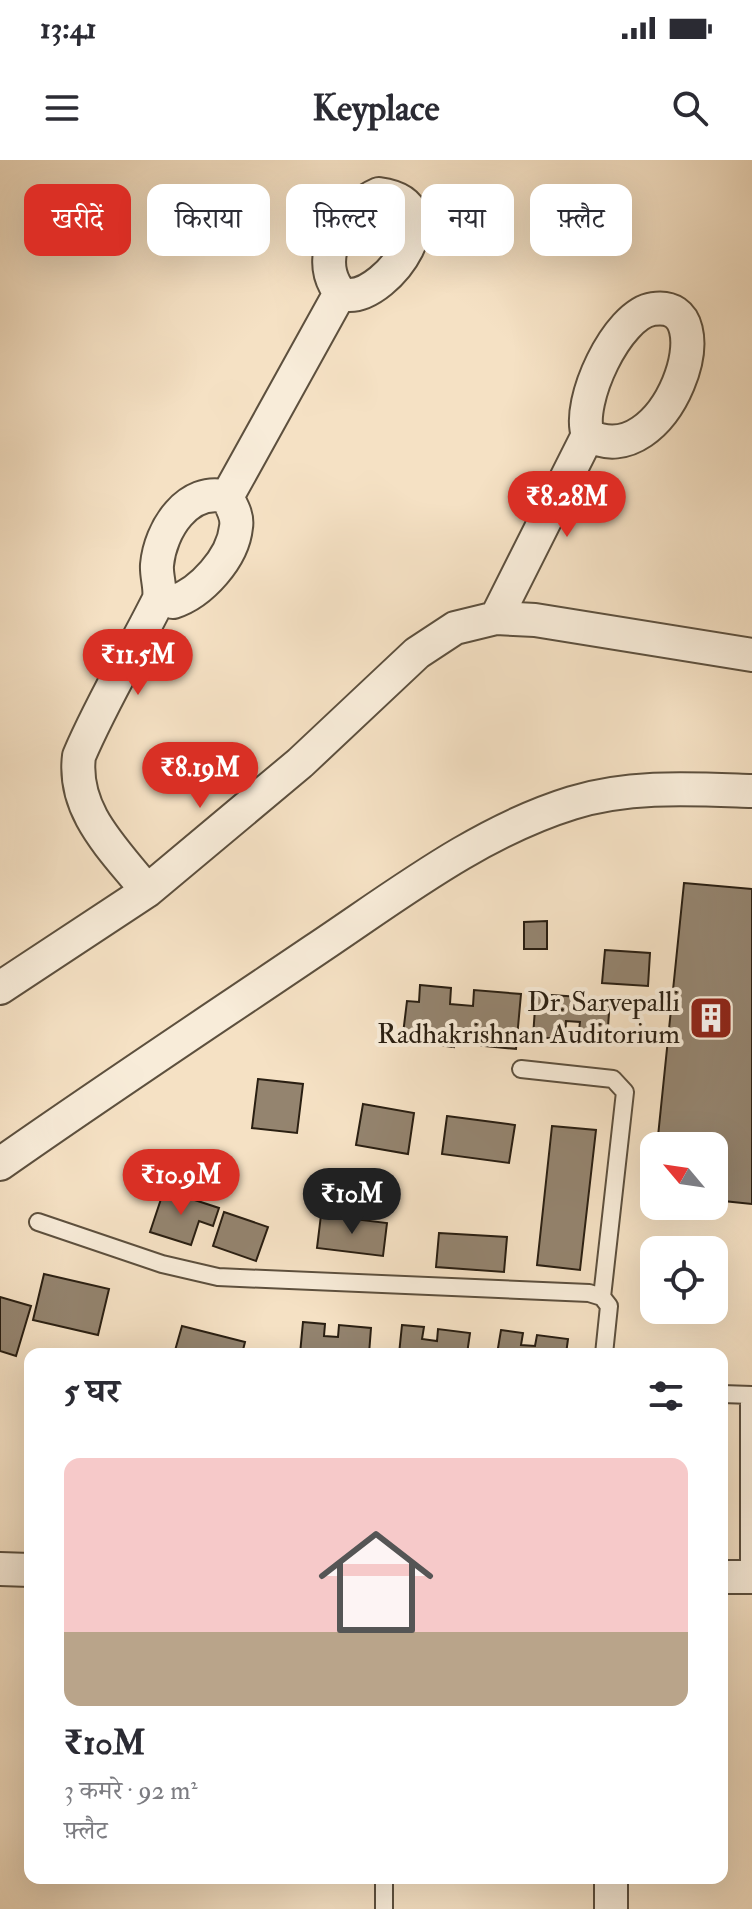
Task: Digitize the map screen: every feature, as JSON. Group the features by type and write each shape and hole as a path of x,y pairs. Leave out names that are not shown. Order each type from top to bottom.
{"street":[{"path":"160,596 173,602 188,595 202,584 225,556 237,528 227,497 340,293"},
{"path":"496,618 588,435"},
{"path":"147,891 89,816 81,800 78,770 87,737 160,596 157,561 175,519 196,498 215,493 227,497"},
{"path":"0,988 147,891 300,763 417,653 455,628 496,618 535,620 752,655"},
{"path":"0,1164 420,880 494,836 540,814 595,797 679,789 752,791"},
{"path":"0,1569 24,1570"},
{"path":"611,1884 611,1909"}],"lane":[{"path":"521,1069 613,1079 625,1092 602,1297"},
{"path":"38,1222 162,1264 218,1277 589,1293 602,1297 609,1306 605,1348"},
{"path":"728,1394 751,1395 741,1577"},
{"path":"384,1884 384,1909"}],"building":[{"name":"Dr. Sarvepalli Radhakrishnan Auditorium","path":"684,883 752,889 752,1204 728,1201 728,1132 658,1132"},
{"path":"547,921 547,949 524,949 524,922"},
{"path":"605,950 650,953 648,986 602,983"},
{"path":"420,985 451,988 450,1004 473,1006 474,990 521,994 516,1049 465,1044 466,1029 455,1028 454,1047 438,1045 439,1031 428,1030 427,1044 402,1042 407,1001 419,1002"},
{"path":"536,994 610,999 607,1041 578,1039 580,1022 566,1021 565,1039 533,1037"},
{"path":"258,1079 303,1084 297,1133 252,1128"},
{"path":"363,1104 414,1113 408,1154 356,1145"},
{"path":"447,1116 515,1125 509,1163 442,1154"},
{"path":"552,1126 596,1130 580,1270 537,1265"},
{"path":"164,1190 219,1208 213,1226 199,1221 191,1245 150,1232"},
{"path":"224,1212 268,1227 256,1261 213,1246"},
{"path":"321,1215 387,1223 383,1256 317,1248"},
{"path":"439,1233 507,1237 504,1272 436,1267"},
{"path":"44,1274 109,1289 98,1335 33,1320"},
{"path":"0,1297 31,1306 16,1356 0,1351"},
{"path":"303,1322 325,1324 324,1336 338,1337 339,1325 371,1328 369,1348 301,1348"},
{"path":"402,1325 424,1327 422,1339 437,1341 438,1329 470,1333 468,1348 400,1348"},
{"path":"182,1326 245,1342 244,1348 176,1348"},
{"path":"501,1330 523,1333 521,1345 535,1346 537,1335 568,1339 567,1348 498,1348"}],"place":[{"name":"Dr. Sarvepalli Radhakrishnan Auditorium","path":"711,1018"}]}
